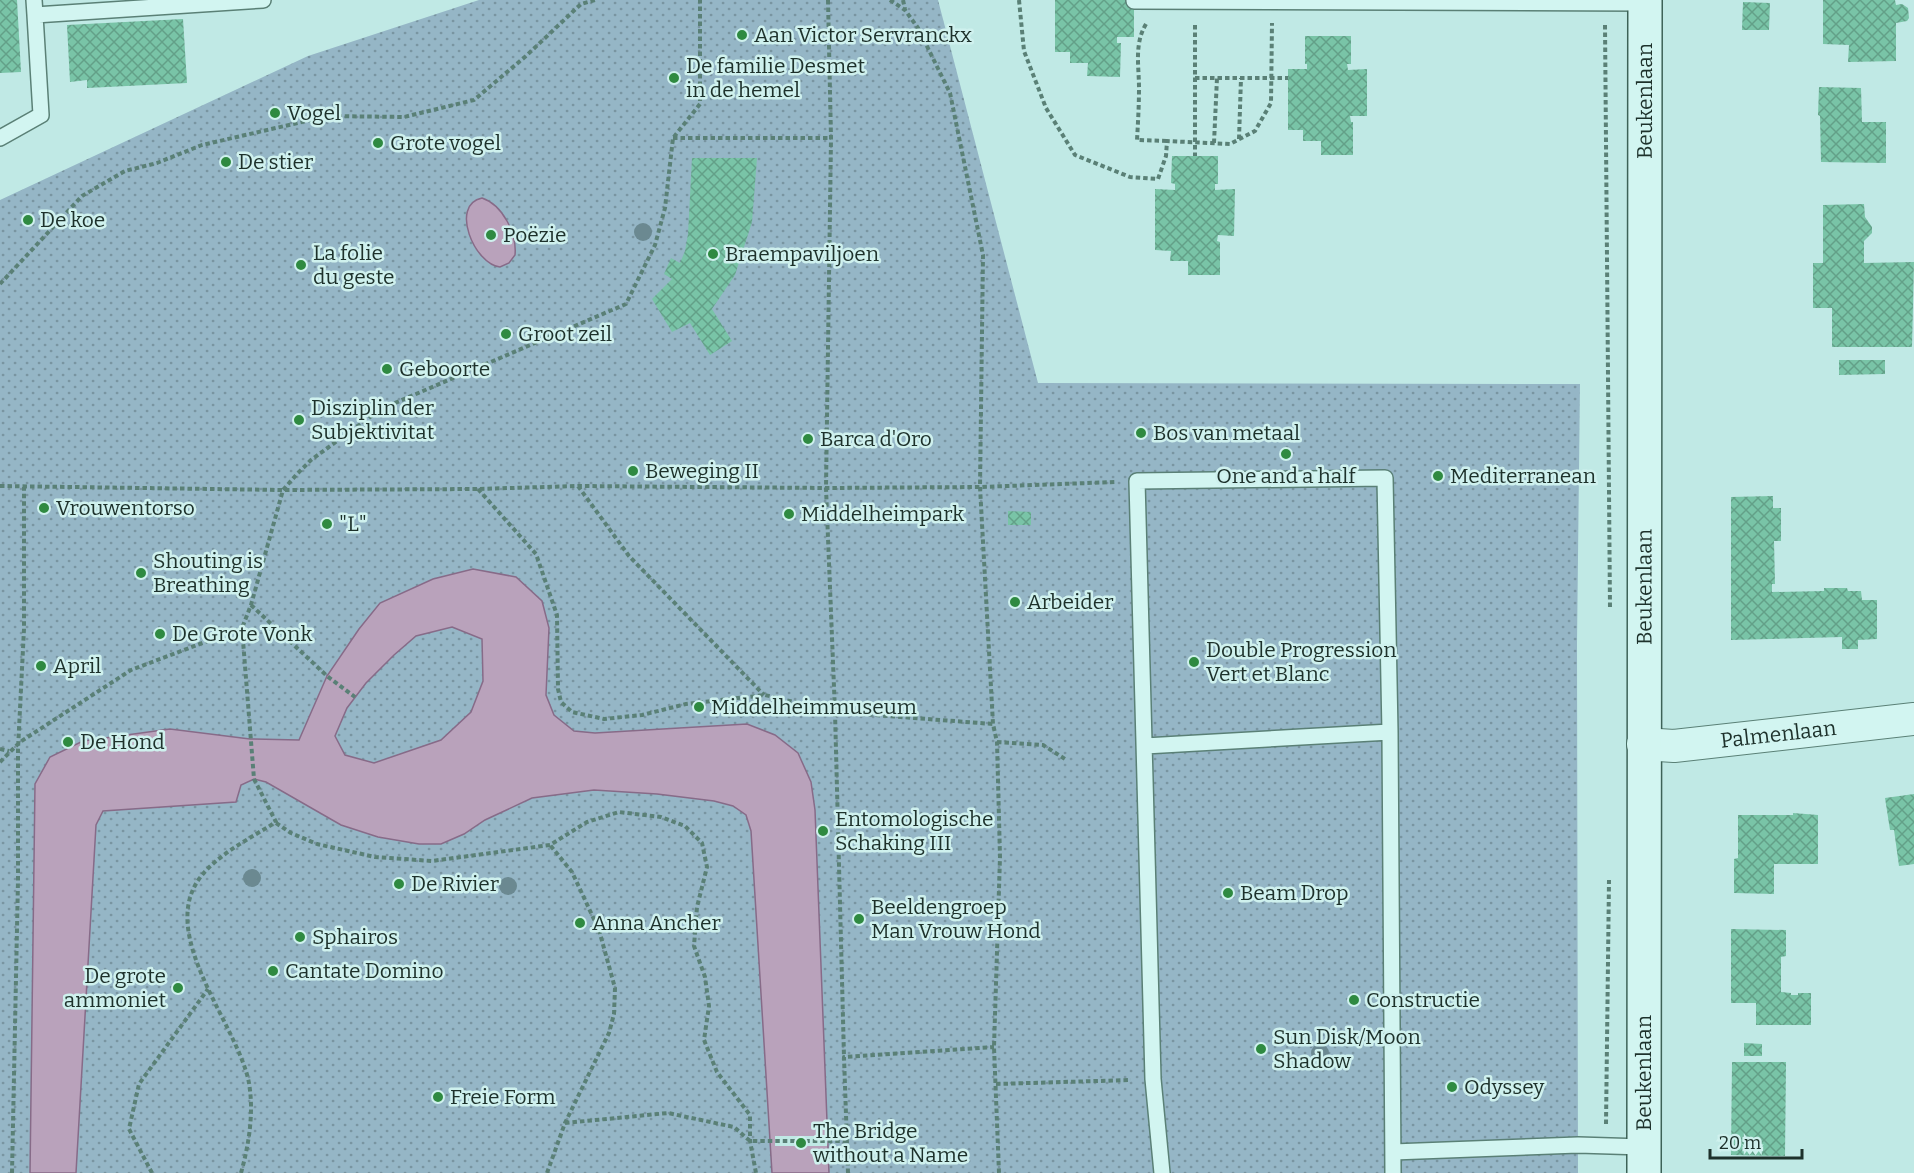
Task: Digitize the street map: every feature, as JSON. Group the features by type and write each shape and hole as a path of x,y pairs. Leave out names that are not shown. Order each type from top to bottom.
{"street":[{"name":"Beukenlaan","path":"1643,1160 1645,1"},
{"name":"Palmenlaan","path":"1643,744 1674,747 1914,719"}],"lane":[{"path":"0,138 41,115 34,8 263,0"},
{"path":"1134,1 1605,3 1645,1"},
{"path":"1162,1173 1153,1079 1137,481 1385,478 1390,732 1393,1173"},
{"path":"1145,746 1390,732"},
{"path":"1393,1152 1605,1146 1643,1160"}],"path":[{"path":"0,284 82,196 125,171 157,163 202,145 328,116 404,117 474,100 526,56 581,4 595,0"},
{"path":"700,0 700,104 672,138 665,208 655,245 626,304 381,409 311,460 283,490 251,605 242,628 254,779 276,822 291,833 317,843 375,857 432,861 550,845 587,822 619,812 661,817 685,826 702,843 707,867 697,907 694,946 705,977 709,1006 704,1040 717,1072 750,1115 750,1141 756,1173"},
{"path":"828,0 831,138 826,488 835,712 848,1173"},
{"path":"890,0 905,10 918,28 950,93 983,255 980,487 993,724 996,742 1000,857 994,1047 999,1173"},
{"path":"903,0 905,10"},
{"path":"1019,0 1024,51 1046,108 1076,155 1130,177 1158,179 1166,156 1167,141"},
{"path":"1195,0 1195,156"},
{"path":"1160,1 1142,31 1137,53 1139,86 1137,140 1230,144 1255,131 1271,103 1273,0"},
{"path":"1605,3 1610,611"},
{"path":"1195,78 1288,78"},
{"path":"1214,143 1217,78"},
{"path":"1239,139 1241,78"},
{"path":"672,138 831,138"},
{"path":"0,486 283,490 578,486 826,488 980,487 1137,481"},
{"path":"578,486 629,556 765,695"},
{"path":"12,1173 18,892 18,749 24,629 24,487"},
{"path":"477,489 536,554 557,615 558,689 561,702 572,712 604,719 632,716 686,704 765,695 835,712 993,724"},
{"path":"251,605 327,676 355,697"},
{"path":"0,762 20,742 131,670 242,628"},
{"path":"996,742 1042,745 1065,759"},
{"path":"0,749 10,751"},
{"path":"241,1173 249,1139 251,1109 249,1082 241,1058 208,989 192,947 188,923 190,897 198,880 211,864 276,822"},
{"path":"547,1173 565,1124 609,1033 614,1014 615,988 599,930 572,872 550,845"},
{"path":"1605,1146 1610,873"},
{"path":"152,1173 129,1129 139,1084 208,989"},
{"path":"844,1057 994,1047"},
{"path":"996,1084 1153,1079"},
{"path":"565,1124 668,1113 734,1127 750,1141 847,1141"}],"shaded area":[{"name":"Middelheimpark","path":"479,0 938,0 1038,383 1580,384 1577,643 1578,1173 0,1173 0,200 308,56"},
{"name":"Poëzie","path":"482,198 490,202 502,214 514,238 515,255 509,263 500,267 491,264 482,256 469,234 467,211 472,203"},
{"path":"473,569 516,577 542,601 549,628 546,695 554,715 574,731 595,733 747,724 775,735 798,753 811,782 815,810 829,1173 772,1173 751,831 746,815 733,806 714,801 657,794 594,790 532,798 441,844 419,844 378,837 341,825 266,782 254,779 241,785 236,802 103,811 96,825 76,1173 30,1173 35,784 50,757 83,741 170,729 250,739 299,740 327,676 380,603 433,579","holes":["452,627 482,639 483,681 471,712 441,740 374,763 345,755 335,736 347,708 366,683 416,636"]}],"pier":[{"name":"The Bridge without a Name","path":"775,1136 828,1136 827,1146 775,1146"}],"building":[{"path":"0,0 17,0 21,72 0,73"},
{"path":"1055,0 1134,0 1134,37 1117,37 1117,43 1121,43 1120,77 1087,76 1088,63 1070,63 1070,52 1055,52"},
{"path":"1823,0 1895,0 1896,5 1902,4 1908,8 1907,21 1896,23 1896,61 1848,62 1849,45 1823,44"},
{"path":"1743,2 1770,3 1769,30 1742,30"},
{"path":"183,19 187,83 87,88 87,80 70,82 67,25"},
{"path":"1305,36 1351,36 1351,64 1347,64 1348,70 1367,69 1367,116 1350,116 1353,122 1353,155 1321,155 1321,141 1303,141 1303,130 1288,130 1288,69 1307,69"},
{"path":"1819,87 1861,88 1862,122 1886,122 1886,163 1821,162"},
{"path":"1172,156 1218,156 1218,184 1215,184 1215,190 1235,189 1234,236 1218,235 1220,275 1188,275 1188,261 1170,261 1171,251 1155,250 1155,189 1175,190 1175,184 1171,183"},
{"name":"Braempaviljoen","path":"692,158 757,158 752,222 735,275 712,309 732,341 710,355 690,323 672,332 652,299 672,279 664,274 671,258 680,263 685,251"},
{"path":"1864,204 1865,217 1872,227 1872,233 1864,241 1864,263 1914,262 1912,347 1832,347 1832,308 1813,308 1813,263 1823,263 1823,205"},
{"path":"1839,360 1885,360 1885,374 1839,375"},
{"path":"1773,496 1773,508 1781,508 1781,541 1774,541 1775,584 1772,584 1772,592 1824,591 1824,588 1847,588 1848,591 1861,591 1862,600 1877,600 1877,639 1858,640 1858,649 1842,649 1842,637 1731,640 1731,497"},
{"path":"1008,511 1031,512 1031,525 1008,525"},
{"path":"1914,794 1914,864 1899,866 1894,830 1890,830 1885,798"},
{"path":"1793,813 1818,815 1818,864 1774,864 1774,894 1734,893 1734,859 1738,858 1738,815 1793,815"},
{"path":"1731,929 1786,930 1786,956 1781,957 1781,992 1791,993 1791,995 1811,993 1811,1025 1756,1025 1756,1003 1731,1003"},
{"path":"1744,1043 1762,1044 1762,1056 1744,1056"},
{"path":"1732,1062 1786,1062 1785,1156 1731,1155"}],"place":[{"name":"Aan Victor Servranckx","path":"742,35"},
{"name":"De familie Desmet in de hemel","path":"674,78"},
{"name":"Vogel","path":"275,113"},
{"name":"Grote vogel","path":"378,143"},
{"name":"De stier","path":"226,162"},
{"name":"De koe","path":"28,220"},
{"name":"Poëzie","path":"491,235"},
{"name":"Braempaviljoen","path":"713,254"},
{"name":"La folie du geste","path":"301,265"},
{"name":"Groot zeil","path":"506,334"},
{"name":"Geboorte","path":"387,369"},
{"name":"Disziplin der Subjektivitat","path":"299,420"},
{"name":"Bos van metaal","path":"1141,433"},
{"name":"Barca d'Oro","path":"808,439"},
{"name":"One and a half","path":"1286,454"},
{"name":"Beweging II","path":"633,471"},
{"name":"Mediterranean","path":"1438,476"},
{"name":"Vrouwentorso","path":"44,508"},
{"name":"Middelheimpark","path":"789,514"},
{"name":"\"L\"","path":"327,524"},
{"name":"Shouting is Breathing","path":"141,573"},
{"name":"Arbeider","path":"1015,602"},
{"name":"De Grote Vonk","path":"160,634"},
{"name":"Double Progression Vert et Blanc","path":"1194,662"},
{"name":"April","path":"41,666"},
{"name":"Middelheimmuseum","path":"699,707"},
{"name":"De Hond","path":"68,742"},
{"name":"Entomologische Schaking III","path":"823,831"},
{"name":"De Rivier","path":"399,884"},
{"name":"Beam Drop","path":"1228,893"},
{"name":"Beeldengroep Man Vrouw Hond","path":"859,919"},
{"name":"Anna Ancher","path":"580,923"},
{"name":"Sphairos","path":"300,937"},
{"name":"Cantate Domino","path":"273,971"},
{"name":"De grote ammoniet","path":"178,988"},
{"name":"Constructie","path":"1354,1000"},
{"name":"Sun Disk/Moon Shadow","path":"1261,1049"},
{"name":"Odyssey","path":"1452,1087"},
{"name":"Freie Form","path":"438,1097"},
{"name":"The Bridge without a Name","path":"801,1143"}]}
